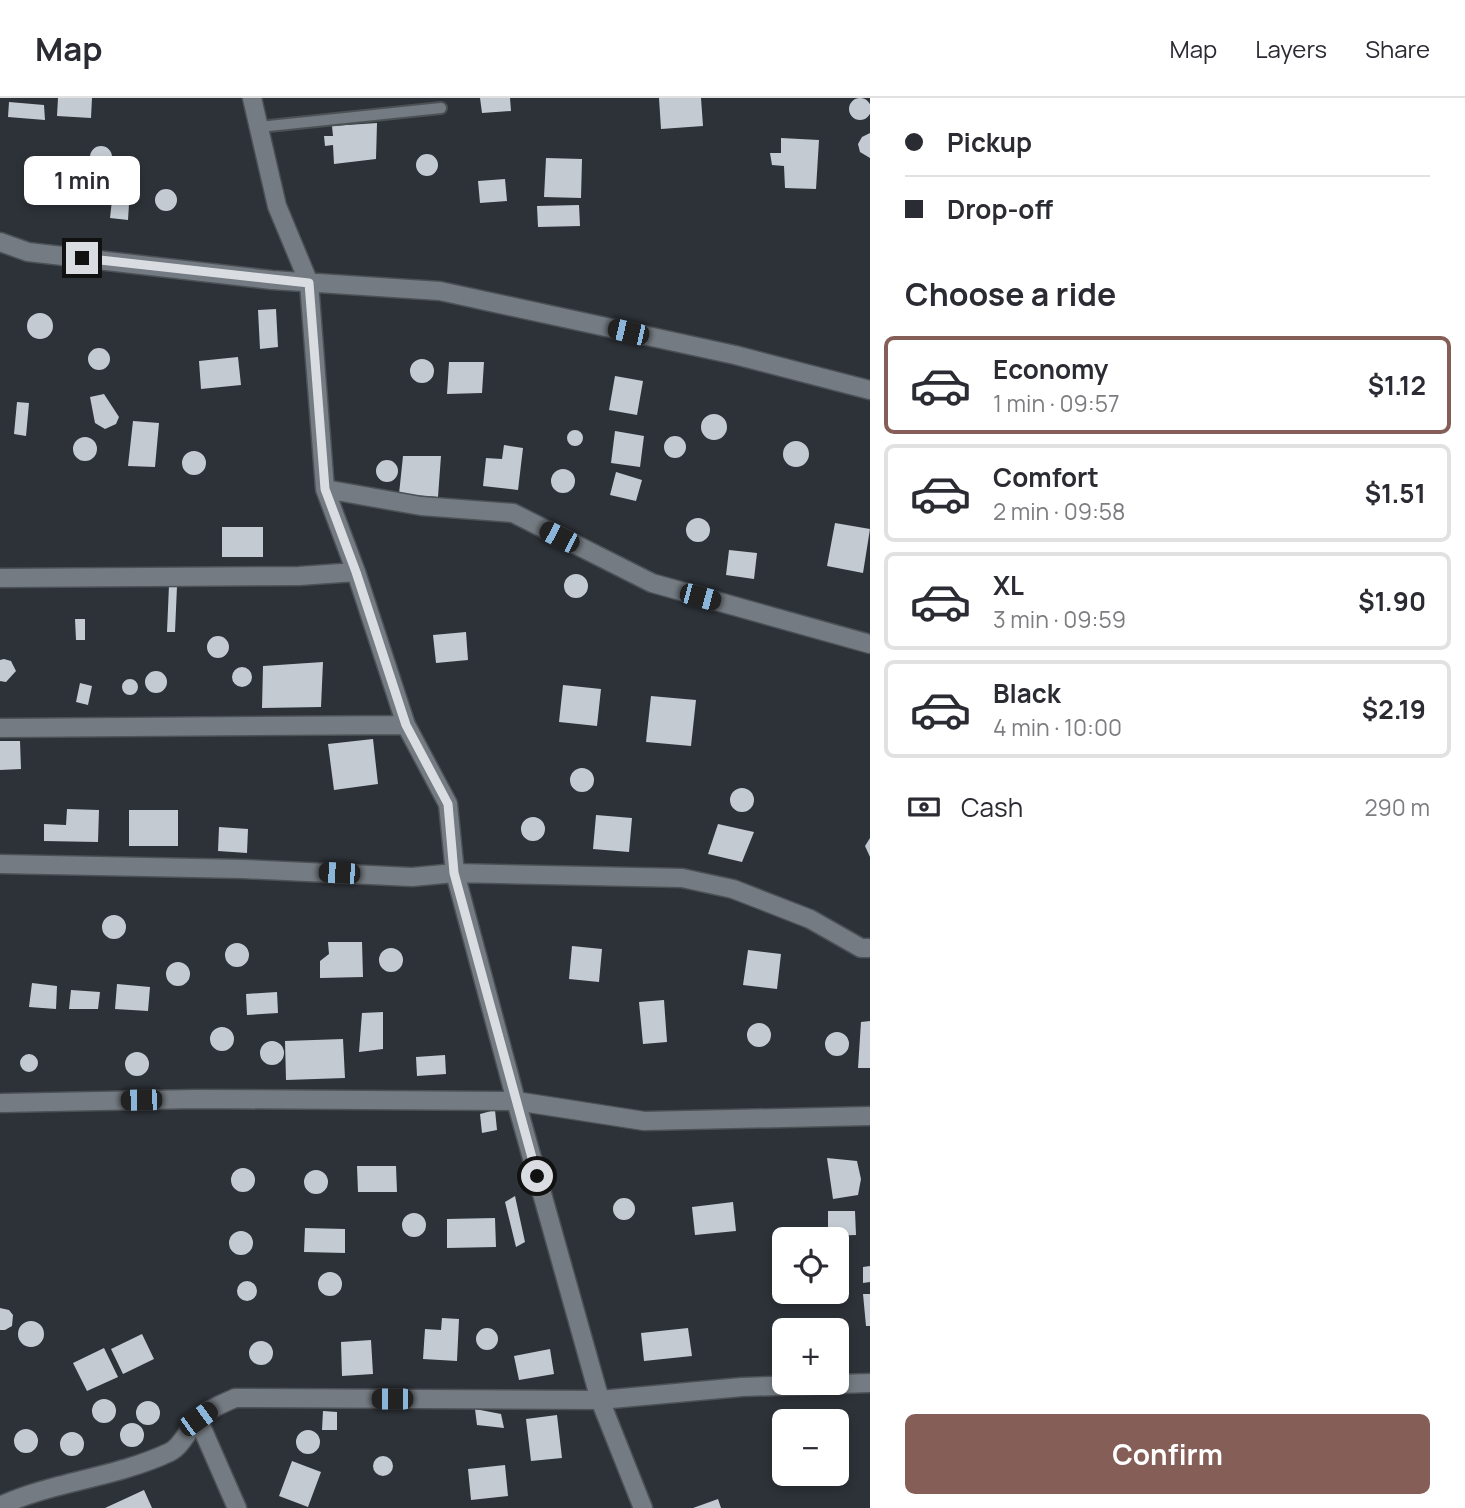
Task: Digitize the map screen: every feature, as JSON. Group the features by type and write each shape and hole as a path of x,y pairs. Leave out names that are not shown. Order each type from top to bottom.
{"street":[{"path":"252,98 277,206 309,283 325,489 356,572 406,725 448,804 454,873 470,920 516,1101 600,1400 643,1508"},
{"path":"0,242 28,252 309,283 440,291 735,355 870,390"},
{"path":"325,489 421,506 513,513 652,583 870,644"},
{"path":"0,578 299,576 356,572"},
{"path":"0,728 406,725"},
{"path":"0,864 243,869 412,877 454,873 682,878 733,889 810,919 861,948 870,948"},
{"path":"2,1103 196,1099 516,1101 644,1122 870,1116"},
{"path":"0,1506 20,1497 89,1481 174,1450 198,1419 235,1398 600,1400 742,1387 870,1383"},
{"path":"198,1419 237,1508"}],"lane":[{"path":"259,127 441,108"}],"building":[{"path":"58,98 92,98 91,118 57,116"},
{"path":"480,98 510,98 511,111 482,113"},
{"path":"659,98 701,98 703,126 661,129"},
{"path":"860,98 868,101 868,117 860,120 852,117 849,109 852,101"},
{"path":"9,102 44,105 45,120 8,117"},
{"path":"377,123 376,159 334,164 333,145 325,146 324,136 333,136 332,126"},
{"path":"870,133 870,158 860,152 858,144 862,137"},
{"path":"781,138 819,140 816,189 785,188 784,166 772,165 770,153 781,153"},
{"path":"97,146 105,146 112,153 112,161 105,168 97,168 90,161 90,153"},
{"path":"423,154 431,154 438,161 438,169 431,176 423,176 416,169 416,161"},
{"path":"546,158 582,159 581,198 544,197"},
{"path":"29,167 65,170 63,205 27,203"},
{"path":"505,179 507,201 480,203 478,181"},
{"path":"166,189 174,192 177,200 174,208 166,211 158,208 155,200 158,192"},
{"path":"113,191 123,192 122,203 129,204 128,220 110,218"},
{"path":"579,205 580,226 538,227 537,206"},
{"path":"276,309 278,347 260,349 258,310"},
{"path":"40,313 49,317 53,326 49,335 40,339 31,335 27,326 31,317"},
{"path":"99,348 107,351 110,359 107,367 99,370 91,367 88,359 91,351"},
{"path":"238,357 241,385 201,389 199,361"},
{"path":"422,359 433,366 434,371 427,382 422,383 411,376 410,371 417,360"},
{"path":"449,362 484,362 482,393 447,394"},
{"path":"615,376 643,381 637,415 609,410"},
{"path":"104,394 119,417 116,424 105,429 95,423 90,397"},
{"path":"17,402 29,403 26,436 14,434"},
{"path":"714,414 723,418 727,427 723,436 714,440 705,436 701,427 705,418"},
{"path":"133,421 159,423 155,467 128,466"},
{"path":"572,430 578,430 583,438 581,444 572,446 567,441 567,435"},
{"path":"615,431 644,436 640,467 611,463"},
{"path":"675,436 683,439 686,447 683,455 675,458 667,455 664,447 667,439"},
{"path":"85,437 93,441 97,449 93,457 85,461 77,457 73,449 77,441"},
{"path":"796,441 805,445 809,454 805,463 796,467 787,463 783,454 787,445"},
{"path":"504,445 523,448 518,490 483,486 486,458 502,459"},
{"path":"194,451 205,458 206,463 199,474 194,475 183,468 182,463 189,452"},
{"path":"403,456 441,456 438,497 399,494"},
{"path":"387,460 395,463 398,471 395,479 387,482 379,479 376,471 379,463"},
{"path":"563,469 574,476 575,481 568,492 563,493 552,486 551,481 558,470"},
{"path":"616,472 642,480 636,501 610,495"},
{"path":"698,518 709,525 710,530 703,541 698,542 687,535 686,530 693,519"},
{"path":"835,523 870,529 863,573 827,566"},
{"path":"222,527 263,527 263,557 222,557"},
{"path":"729,550 757,553 754,579 726,575"},
{"path":"576,574 587,581 588,586 581,597 576,598 565,591 564,586 571,575"},
{"path":"169,585 177,586 175,632 167,632"},
{"path":"75,619 85,619 85,640 76,640"},
{"path":"466,632 468,660 436,663 433,635"},
{"path":"218,636 226,639 229,647 226,655 218,658 210,655 207,647 210,639"},
{"path":"0,660 11,661 16,671 6,682 0,681"},
{"path":"323,662 321,707 262,708 263,666"},
{"path":"242,667 249,670 252,677 249,684 242,687 235,684 232,677 235,670"},
{"path":"156,671 164,674 167,682 164,690 156,693 148,690 145,682 148,674"},
{"path":"130,679 138,687 130,695 122,687"},
{"path":"80,683 92,686 88,705 76,702"},
{"path":"563,685 601,689 597,726 559,722"},
{"path":"651,696 696,700 691,746 646,742"},
{"path":"373,739 378,784 334,790 328,744"},
{"path":"0,741 20,741 21,769 0,770"},
{"path":"582,768 593,775 594,780 587,791 582,792 571,785 570,780 577,769"},
{"path":"742,788 753,795 754,800 747,811 742,812 731,805 730,800 737,789"},
{"path":"67,809 99,810 98,842 44,841 44,824 66,825"},
{"path":"129,810 178,810 178,846 129,846"},
{"path":"596,815 632,818 629,852 593,849"},
{"path":"533,817 544,824 545,829 538,840 533,841 522,834 521,829 528,818"},
{"path":"718,824 754,832 742,862 708,854"},
{"path":"219,827 248,829 247,853 218,851"},
{"path":"870,838 870,857 865,846"},
{"path":"114,915 125,922 126,927 119,938 114,939 103,932 102,927 109,916"},
{"path":"328,942 362,942 363,977 320,978 320,961 329,954"},
{"path":"237,943 248,950 249,955 242,966 237,967 226,960 225,955 232,944"},
{"path":"572,946 602,949 599,982 569,979"},
{"path":"391,948 399,952 403,960 399,968 391,972 383,968 379,960 383,952"},
{"path":"748,950 781,954 777,989 743,985"},
{"path":"178,962 189,969 190,974 183,985 178,986 167,979 166,974 173,963"},
{"path":"32,983 57,986 56,1009 29,1007"},
{"path":"117,984 150,987 148,1011 115,1009"},
{"path":"71,990 100,992 98,1009 69,1009"},
{"path":"277,992 278,1013 247,1015 246,994"},
{"path":"664,1000 667,1042 643,1044 639,1002"},
{"path":"383,1012 383,1049 359,1052 362,1013"},
{"path":"870,1021 870,1068 858,1068 861,1022"},
{"path":"759,1023 770,1030 771,1035 764,1046 759,1047 748,1040 747,1035 754,1024"},
{"path":"222,1027 233,1034 234,1039 227,1050 222,1051 211,1044 210,1039 217,1028"},
{"path":"837,1032 848,1039 849,1044 842,1055 837,1056 826,1049 825,1044 832,1033"},
{"path":"343,1039 345,1078 286,1080 285,1041"},
{"path":"272,1041 281,1044 284,1053 281,1062 272,1065 263,1062 260,1053 263,1044"},
{"path":"137,1052 148,1059 149,1064 142,1075 137,1076 126,1069 125,1064 132,1053"},
{"path":"25,1054 33,1054 38,1063 36,1070 25,1072 20,1067 20,1059"},
{"path":"445,1055 446,1074 417,1076 416,1057"},
{"path":"495,1110 497,1130 482,1133 480,1114"},
{"path":"827,1158 857,1161 861,1179 858,1195 833,1199"},
{"path":"357,1166 396,1166 397,1192 358,1192"},
{"path":"243,1168 254,1175 255,1180 248,1191 243,1192 232,1185 231,1180 238,1169"},
{"path":"316,1170 325,1173 328,1182 325,1191 316,1194 307,1191 304,1182 307,1173"},
{"path":"515,1196 525,1242 516,1247 505,1202"},
{"path":"624,1198 632,1201 635,1209 632,1217 624,1220 616,1217 613,1209 616,1201"},
{"path":"733,1202 736,1231 695,1235 692,1207"},
{"path":"828,1211 855,1211 856,1235 849,1235 849,1227 828,1227"},
{"path":"414,1213 425,1220 426,1225 419,1236 414,1237 403,1230 402,1225 409,1214"},
{"path":"495,1218 496,1247 447,1248 447,1219"},
{"path":"305,1228 345,1229 345,1253 304,1252"},
{"path":"241,1231 249,1235 253,1243 249,1251 241,1255 233,1251 229,1243 233,1235"},
{"path":"870,1266 870,1282 863,1283 863,1267"},
{"path":"330,1272 341,1279 342,1284 335,1295 330,1296 319,1289 318,1284 325,1273"},
{"path":"243,1281 251,1281 257,1291 251,1301 243,1301 237,1295 237,1287"},
{"path":"863,1294 870,1294 870,1326 866,1326"},
{"path":"0,1308 9,1310 13,1315 12,1326 5,1330 0,1330"},
{"path":"442,1318 459,1319 457,1361 423,1359 425,1329 441,1330"},
{"path":"31,1321 40,1325 44,1334 40,1343 31,1347 22,1343 18,1334 22,1325"},
{"path":"487,1328 495,1331 498,1339 495,1347 487,1350 479,1347 476,1339 479,1331"},
{"path":"688,1328 692,1356 644,1361 641,1333"},
{"path":"142,1334 154,1359 123,1374 111,1349"},
{"path":"371,1340 373,1374 342,1376 341,1342"},
{"path":"261,1341 272,1348 273,1353 266,1364 261,1365 250,1358 249,1353 256,1342"},
{"path":"104,1348 118,1377 87,1391 73,1363"},
{"path":"550,1349 554,1374 519,1380 514,1356"},
{"path":"104,1399 115,1406 116,1411 109,1422 104,1423 93,1416 92,1411 99,1400"},
{"path":"148,1401 159,1408 160,1413 153,1424 148,1425 137,1418 136,1413 143,1402"},
{"path":"475,1409 501,1414 504,1428 477,1425"},
{"path":"323,1411 337,1412 337,1430 322,1430"},
{"path":"557,1415 562,1458 531,1461 526,1419"},
{"path":"132,1423 143,1430 144,1435 137,1446 132,1447 121,1440 120,1435 127,1424"},
{"path":"26,1429 35,1432 38,1441 35,1450 26,1453 17,1450 14,1441 17,1432"},
{"path":"308,1430 319,1437 320,1442 313,1453 308,1454 297,1447 296,1442 303,1431"},
{"path":"72,1432 83,1439 84,1444 77,1455 72,1456 61,1449 60,1444 67,1433"},
{"path":"383,1456 390,1459 393,1466 390,1473 383,1476 376,1473 373,1466 376,1459"},
{"path":"292,1461 321,1472 308,1507 279,1496"},
{"path":"505,1465 508,1496 471,1500 468,1469"},
{"path":"144,1490 152,1508 105,1508"},
{"path":"718,1499 721,1508 693,1508"}],"route":[{"path":"82,258 309,283 325,489 329,506 356,572 406,725 448,804 454,873 470,920 537,1176"}]}
